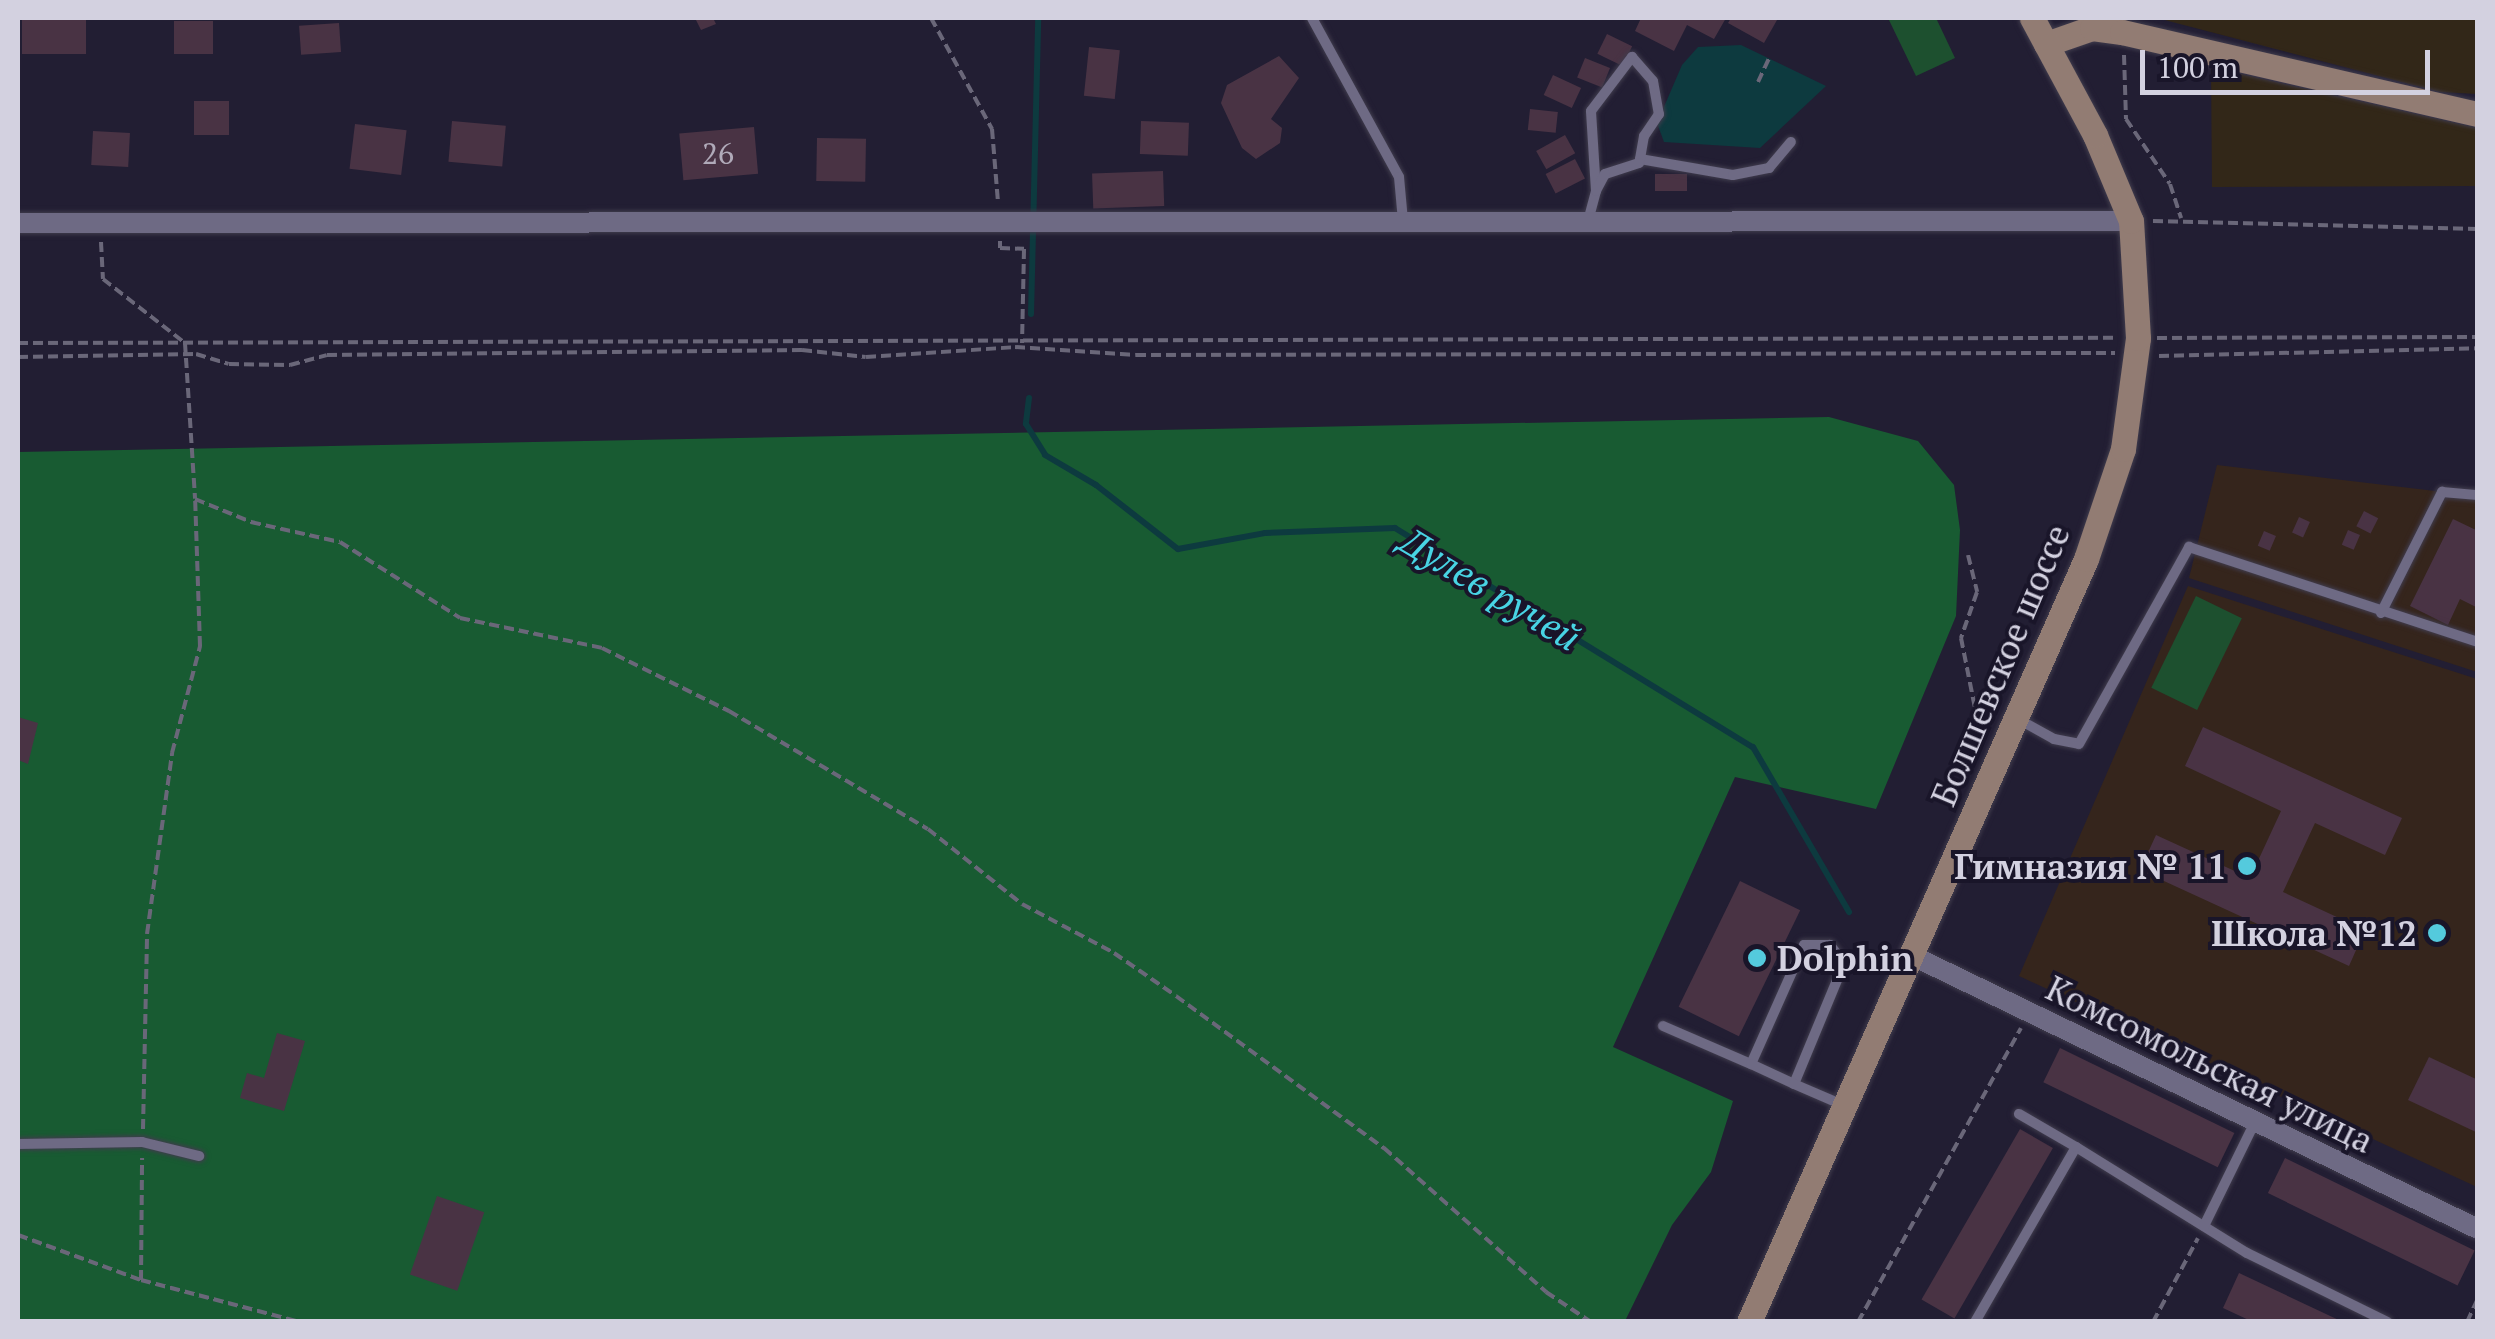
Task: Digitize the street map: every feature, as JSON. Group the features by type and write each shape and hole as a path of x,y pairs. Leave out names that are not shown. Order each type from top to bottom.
{"main road":[{"name":"Болшевское шоссе","path":"1749,1322 1914,956 2086,559 2117,467 2138,348 2134,221 2032,18"},
{"path":"2046,44 2089,23 2244,53 2478,114"}],"street":[{"path":"18,223 2134,221"},
{"name":"Комсомольская улица","path":"1914,956 2478,1229"}],"lane":[{"path":"1312,18 1399,177 1403,221"},
{"path":"1596,191 1591,111 1632,57 1654,80 1659,114 1644,136 1640,160"},
{"path":"1588,222 1605,174 1640,160 1733,176 1769,168 1792,142"},
{"path":"2381,613 2442,492 2478,495"},
{"path":"2017,718 2054,739 2078,744 2189,547 2478,642"},
{"path":"1751,1064 1804,945 1830,945 1844,963 1794,1084"},
{"path":"1662,1026 1846,1107"},
{"path":"2019,1114 2204,1226 2387,1322"},
{"path":"2204,1226 2256,1122"},
{"path":"18,1144 142,1142 199,1156"},
{"path":"1975,1322 2076,1148"}],"path":[{"path":"931,18 992,129 1008,224"},
{"path":"1758,82 1769,58"},
{"path":"2128,71 2126,119 2178,204 2182,220"},
{"path":"2134,221 2478,229"},
{"path":"100,222 102,280 185,342 195,499 200,646 172,753 146,934 141,1280"},
{"path":"1022,348 1024,249"},
{"path":"18,358 186,354 228,364 290,364 345,354 802,350 866,357 1022,348 1353,356 1422,350 2029,350 2478,337"},
{"path":"18,343 1022,341 2478,348"},
{"path":"195,499 251,522 340,542 460,618 602,648 729,710 928,828 1022,904 1145,974 1384,1148 1546,1292 1591,1322"},
{"path":"1968,556 1977,592 1961,638 1972,716 1995,770"},
{"path":"1858,1322 2023,1024"},
{"path":"2153,1322 2204,1226"},
{"path":"18,1235 141,1280 300,1322"},
{"path":"2467,1322 2478,1298"}],"shaded area":[{"path":"2157,18 2477,18 2477,94 2440,92"},
{"path":"1741,45 1826,86 1760,148 1664,142 1657,123 1682,65 1698,47"},
{"path":"2211,67 2477,128 2477,186 2212,187"},
{"path":"2217,465 2477,496 2477,672 2189,578"},
{"name":"Гимназия № 11","path":"2188,586 2477,679 2477,1187 2019,976"}],"green space":[{"path":"1888,18 1936,18 1955,58 1916,76"},
{"path":"1829,417 1918,441 1954,485 1960,530 1956,616 1876,809 1735,777 1613,1047 1733,1101 1711,1172 1672,1225 1625,1321 18,1321 18,452"},
{"path":"2196,596 2242,618 2197,710 2151,688"}],"building":[{"path":"695,18 713,18 716,24 701,30"},
{"path":"1641,18 1726,18 1714,39 1687,25 1674,51 1635,31"},
{"path":"1731,18 1777,20 1764,43 1728,23"},
{"path":"22,19 86,19 86,54 22,54"},
{"path":"174,21 213,21 213,54 174,54"},
{"path":"339,23 341,52 301,55 299,26"},
{"path":"1607,34 1632,46 1623,66 1597,54"},
{"path":"1089,47 1120,50 1115,99 1084,96"},
{"path":"1279,56 1299,78 1271,119 1282,128 1280,143 1256,159 1242,148 1221,103 1227,85"},
{"path":"1585,58 1610,68 1602,88 1577,77"},
{"path":"1553,75 1581,88 1572,108 1544,95"},
{"path":"194,101 229,101 229,135 194,135"},
{"path":"1530,109 1558,112 1556,133 1528,130"},
{"path":"452,121 506,126 502,167 448,162"},
{"path":"1141,121 1189,123 1188,156 1140,154"},
{"path":"355,124 407,130 401,175 350,169"},
{"path":"754,127 758,174 683,180 679,134"},
{"path":"93,131 130,133 128,167 91,165"},
{"path":"1565,135 1575,153 1546,169 1536,151"},
{"path":"817,138 866,139 865,182 816,181"},
{"path":"1575,159 1585,179 1556,194 1546,174"},
{"path":"1163,171 1164,206 1093,208 1092,173"},
{"path":"1655,174 1687,174 1687,191 1655,191"},
{"path":"2364,511 2378,518 2371,533 2356,526"},
{"path":"2299,517 2310,522 2303,537 2292,533"},
{"path":"2453,519 2478,531 2478,608 2460,599 2448,625 2410,606"},
{"path":"2348,530 2360,535 2354,550 2342,545"},
{"path":"2264,531 2276,536 2270,551 2258,546"},
{"path":"18,717 38,723 28,764 18,760"},
{"path":"2203,727 2402,818 2385,855 2315,823 2283,892 2365,930 2349,966 2140,870 2156,835 2250,878 2281,811 2185,766"},
{"path":"1740,881 1800,910 1739,1036 1679,1007"},
{"path":"277,1033 305,1041 284,1111 240,1098 247,1073 264,1078"},
{"path":"2060,1048 2234,1133 2218,1167 2043,1082"},
{"path":"2429,1057 2478,1080 2478,1133 2408,1100"},
{"path":"2020,1129 2053,1148 1954,1319 1922,1300"},
{"path":"2285,1158 2475,1250 2458,1286 2268,1193"},
{"path":"437,1196 484,1212 457,1291 410,1274"},
{"path":"2239,1273 2343,1322 2253,1322 2223,1308"}],"waterway":[{"name":"Дулев ручей","path":"1031,314 1038,18"},
{"name":"Дулев ручей","path":"1029,398 1026,424 1045,455 1096,485 1178,549 1265,533 1395,528 1753,747 1849,912"}],"place":[{"name":"Гимназия № 11","path":"2247,866"},
{"name":"Школа №12","path":"2437,933"},
{"name":"Dolphin","path":"1757,958"}]}
